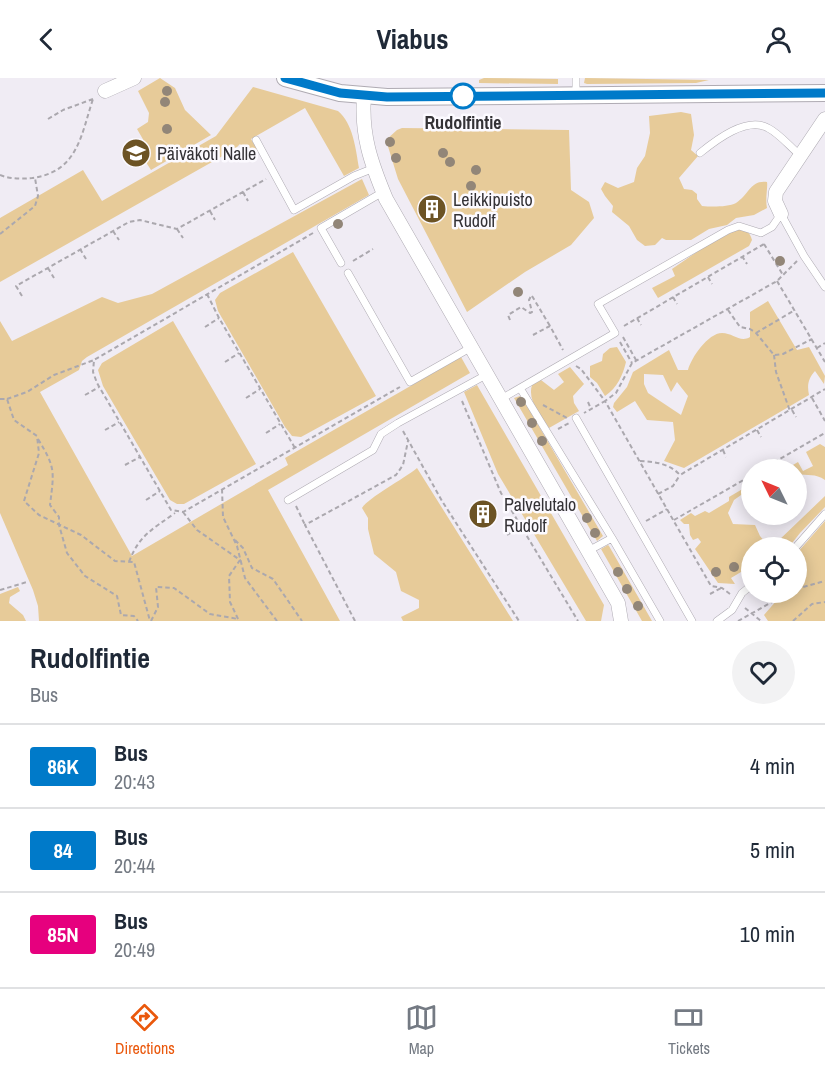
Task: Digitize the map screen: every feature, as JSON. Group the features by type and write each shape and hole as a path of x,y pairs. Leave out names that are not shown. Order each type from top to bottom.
{"street":[{"path":"105,91 134,78"},
{"path":"285,78 340,93 364,96 825,93"},
{"path":"364,96 363,122 374,168 383,192 400,226 618,603 621,621"},
{"path":"781,214 775,201 776,192 825,119"}],"lane":[{"path":"576,78 576,96"},
{"path":"700,153 736,129 762,125 772,130 801,156"},
{"path":"256,140 294,210 354,176 374,168"},
{"path":"341,264 321,228 383,192"},
{"path":"500,399 615,333 598,304 728,230 739,226 762,233 772,227 781,214 804,256 825,287"},
{"path":"348,273 410,382 470,348"},
{"path":"290,499 373,450 381,434 398,423 486,375"},
{"path":"520,388 660,621"},
{"path":"574,419 692,621"},
{"path":"805,537 825,514"},
{"path":"588,552 612,538"},
{"path":"717,621 732,610 741,596"}],"path":[{"path":"48,119 63,110 93,99 105,91"},
{"path":"0,175 24,179 55,172 72,157 81,139 93,99"},
{"path":"21,297 16,286 129,222 140,220 177,229 275,174"},
{"path":"0,180 5,177"},
{"path":"0,234 35,206 38,196 35,178"},
{"path":"243,192 248,201"},
{"path":"210,211 215,219"},
{"path":"0,399 27,392 54,375 94,360 321,228"},
{"path":"177,229 183,238"},
{"path":"113,231 119,240"},
{"path":"636,360 619,329 764,243"},
{"path":"80,249 86,259"},
{"path":"353,261 373,249"},
{"path":"769,252 783,275"},
{"path":"742,256 747,264"},
{"path":"526,398 574,419 616,393 632,363 636,360 777,280 804,256"},
{"path":"48,268 54,278"},
{"path":"708,277 712,284"},
{"path":"777,280 825,362"},
{"path":"207,294 295,448"},
{"path":"510,320 508,315 521,307 532,312 529,300 532,296 569,359 581,369 616,420 714,591"},
{"path":"673,297 677,304"},
{"path":"728,309 740,327 756,333 774,355 776,372 791,411 796,417"},
{"path":"756,333 795,310"},
{"path":"205,327 219,318"},
{"path":"637,318 641,325"},
{"path":"533,335 550,326"},
{"path":"774,355 783,354 812,339"},
{"path":"817,348 825,343"},
{"path":"623,348 632,363"},
{"path":"225,362 239,353"},
{"path":"94,360 93,372 99,387 171,510 176,512 183,512 410,382"},
{"path":"85,395 99,387"},
{"path":"246,398 260,389"},
{"path":"658,494 673,486 680,475 825,389"},
{"path":"458,390 501,494 578,621"},
{"path":"812,398 825,421"},
{"path":"7,399 14,420 37,436 51,459 54,476 50,505 59,517 67,553 85,576 117,596 121,615 134,616 138,621"},
{"path":"588,402 591,409"},
{"path":"612,422 616,420"},
{"path":"105,430 120,422"},
{"path":"398,423 442,501 519,621"},
{"path":"559,428 567,423"},
{"path":"266,433 280,424"},
{"path":"757,430 761,437"},
{"path":"780,459 825,433"},
{"path":"37,436 39,453 24,501 39,515 81,535 115,561 134,562 151,621"},
{"path":"305,525 396,476 403,465 408,441"},
{"path":"723,450 726,457"},
{"path":"125,465 140,457"},
{"path":"640,461 663,464 680,475"},
{"path":"688,470 692,477"},
{"path":"647,482 651,480"},
{"path":"674,520 741,481"},
{"path":"222,489 223,517 233,538 245,578 277,621"},
{"path":"146,500 160,491"},
{"path":"290,499 355,621"},
{"path":"638,526 667,509"},
{"path":"129,562 135,546 142,537 176,512"},
{"path":"183,512 197,530 240,560"},
{"path":"507,535 521,527"},
{"path":"676,533 680,531"},
{"path":"233,538 243,548 252,568 273,579 302,621"},
{"path":"238,620 230,602 229,576 240,560"},
{"path":"693,564 697,561"},
{"path":"807,586 825,581"},
{"path":"0,590 27,582"},
{"path":"711,586 722,588 738,600"},
{"path":"151,621 158,607 156,587 174,588 210,614 238,620"},
{"path":"710,594 722,588"},
{"path":"793,621 812,604 825,602"},
{"path":"738,621 770,603"},
{"path":"747,610 753,612 761,621"}],"shaded area":[{"path":"160,78 175,88 185,110 211,135 151,170 140,153 148,148 137,129 148,122 149,113 138,91"},
{"path":"484,78 558,79 558,84 479,83 479,80"},
{"path":"585,78 709,80 696,83 587,84 584,83"},
{"path":"253,87 338,111 350,130 359,168 344,176 305,108 251,139 258,151 254,154 248,152 240,144 235,149 0,282 0,218 83,170 102,201 216,136"},
{"path":"681,112 691,114 694,135 691,150 698,156 679,178 684,189 692,190 697,194 697,199 702,206 720,206 736,203 757,183 767,182 767,208 754,215 736,218 727,225 709,229 691,240 662,238 655,245 645,246 637,240 629,226 612,212 613,206 601,189 605,182 618,188 634,182 637,168 645,156 650,133 649,116"},
{"path":"402,128 569,130 571,190 589,202 594,218 571,245 525,272 467,312 398,179 386,140"},
{"path":"362,179 369,195 87,357 82,361 79,370 40,392 132,556 288,465 285,458 461,357 470,373 268,490 340,621 39,621 38,606 33,590 0,513 0,321 12,341 102,297 118,303 152,294"},
{"path":"738,229 749,233 752,240 749,246 658,298 652,288 675,276 672,269 704,247"},
{"path":"293,252 376,396 301,437 292,436 285,427 218,311 215,300 220,293"},
{"path":"768,301 797,350 809,347 825,376 824,384 815,371 809,382 809,395 684,468 664,461 675,440 673,422 647,420 635,401 617,412 613,407 614,403 627,387 633,372 669,350 678,370 688,370 701,347 711,337 726,333 743,339 750,337 750,312","holes":["644,374 663,375 671,392 677,382 688,396 681,415 648,393 644,384"]},
{"path":"173,321 256,464 184,504 177,504 170,500 103,386 98,370 102,363"},
{"path":"617,347 626,362 619,381 605,396 590,377 590,366 602,361 603,354 610,348"},
{"path":"570,367 584,384 573,396 579,411 549,428 531,397 532,385 541,380 554,390 564,382 558,374"},
{"path":"477,385 604,605 601,621 586,621 498,474 464,392"},
{"path":"520,396 603,536 597,541 514,398"},
{"path":"820,444 825,447 825,480 807,475 807,469 813,466 806,452"},
{"path":"417,468 513,621 403,621 401,617 419,608 419,600 401,591 396,572 374,554 368,529 368,518 362,508"},
{"path":"741,490 741,495 734,500 728,513 733,524 755,525 761,537 741,537 741,572 731,578 735,584 718,583 695,549 701,542 698,538 693,540 689,524 684,524 680,520 691,513 695,516 705,511 709,513 729,501 729,497"},
{"path":"825,496 825,507 797,537 782,537 795,525 807,525 807,513"},
{"path":"825,521 825,621 768,621 764,615 774,603 807,603 807,542"},
{"path":"608,545 652,621 642,621 601,549"},
{"path":"18,587 20,591 10,597 9,603 23,615 26,621 0,621 0,594"}],"bus line":[{"name":"86K","path":"285,78 340,93 387,97 825,93"}],"place":[{"name":"Rudolfintie","path":"463,96"},
{"name":"Päiväkoti Nalle","path":"136,153"},
{"name":"Leikkipuisto Rudolf","path":"432,209"},
{"name":"Palvelutalo Rudolf","path":"483,514"}]}
